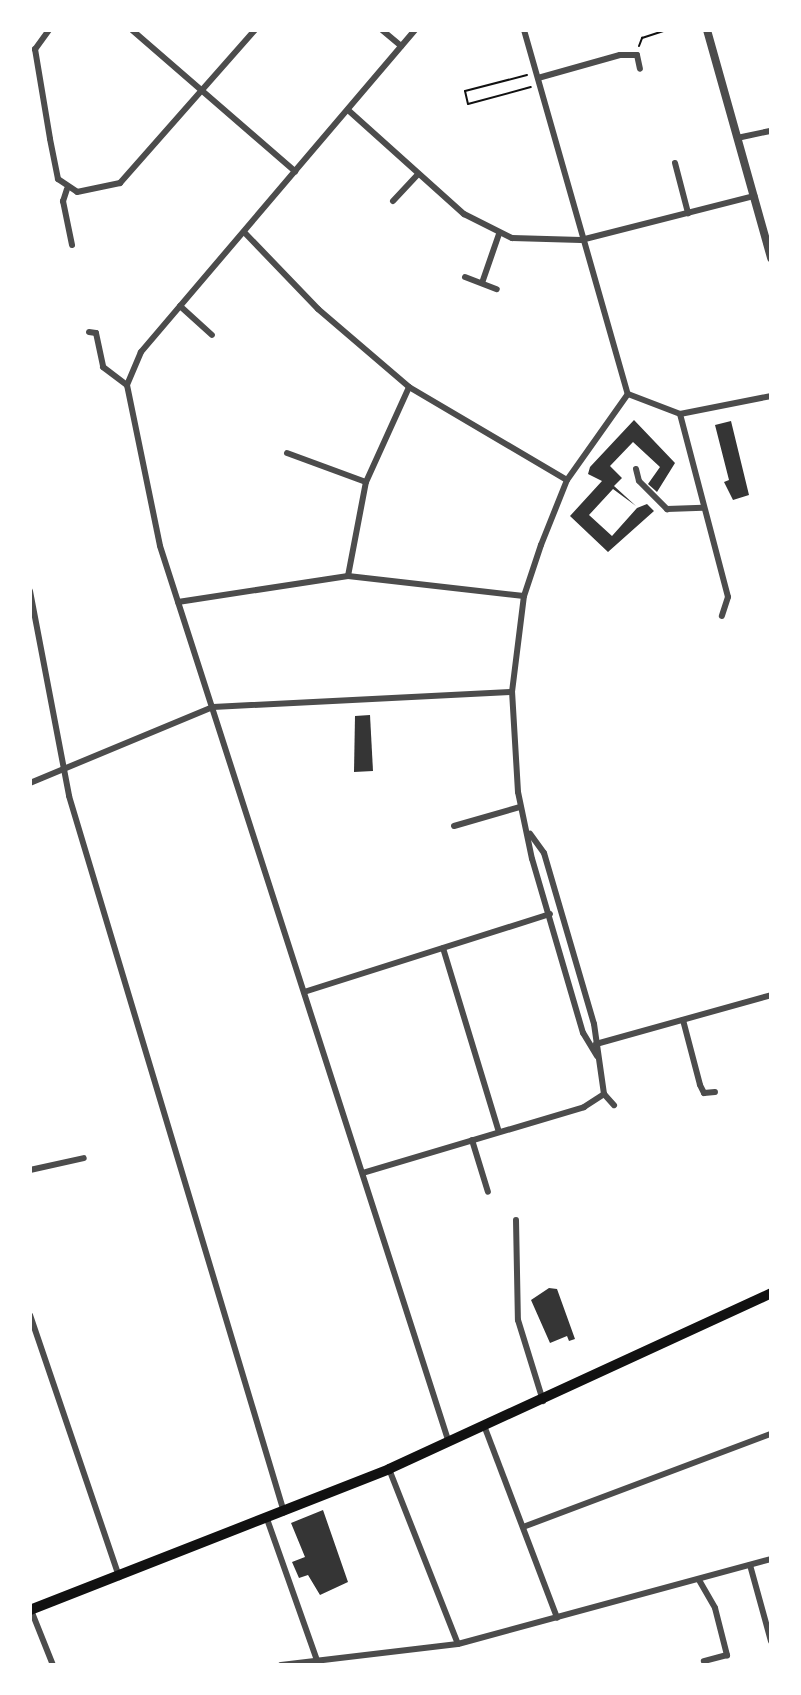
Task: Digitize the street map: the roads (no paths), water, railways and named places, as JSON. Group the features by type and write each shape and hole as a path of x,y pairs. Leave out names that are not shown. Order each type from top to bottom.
{"main road":[{"path":"30,1610 284,1513 485,1428 771,1293"}],"street":[{"path":"49,30 35,49 58,179 67,189"},
{"path":"132,30 295,171"},
{"path":"67,189 120,183 255,30"},
{"path":"382,30 401,46"},
{"path":"415,30 141,352 127,385 129,414 178,602 449,1443"},
{"path":"524,30 581,240 628,394"},
{"path":"707,30 768,235 771,258"},
{"path":"538,78 620,55 637,55 640,69"},
{"path":"348,110 464,214 499,234 553,243 581,240 754,196"},
{"path":"737,138 771,131"},
{"path":"675,163 688,213"},
{"path":"393,201 418,174"},
{"path":"67,189 63,201 72,245"},
{"path":"244,232 318,309 409,387 567,480"},
{"path":"482,283 499,234"},
{"path":"465,277 497,289"},
{"path":"180,306 212,335"},
{"path":"89,332 96,333 103,367 127,385"},
{"path":"348,576 366,482 409,387"},
{"path":"628,394 680,414 771,396"},
{"path":"614,1105 604,1094 597,1056 532,859 530,834 520,807 512,692 524,596 567,480 628,394"},
{"path":"680,414 728,597 722,616"},
{"path":"287,453 366,482"},
{"path":"636,469 639,481 667,509 703,508"},
{"path":"178,602 348,576 524,596"},
{"path":"30,591 63,770 284,1513"},
{"path":"30,783 213,707 512,692"},
{"path":"454,826 520,807"},
{"path":"530,834 540,843 561,911 593,1044"},
{"path":"304,992 561,911"},
{"path":"443,948 499,1132"},
{"path":"593,1044 771,995"},
{"path":"683,1020 700,1085 704,1093 715,1092"},
{"path":"363,1173 584,1107 604,1094"},
{"path":"472,1140 488,1192"},
{"path":"30,1170 84,1158"},
{"path":"474,1184 484,1182"},
{"path":"516,1220 518,1320 543,1401"},
{"path":"30,1315 119,1577"},
{"path":"485,1428 557,1618"},
{"path":"523,1527 771,1434"},
{"path":"389,1469 458,1644"},
{"path":"267,1519 317,1660"},
{"path":"281,1665 458,1644 771,1559"},
{"path":"750,1565 771,1641"},
{"path":"699,1580 715,1608 727,1655 704,1661"},
{"path":"30,1610 53,1665"}]}
